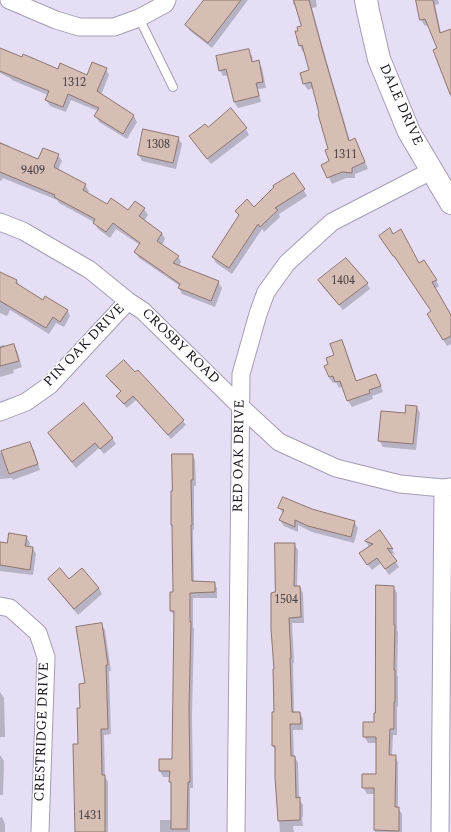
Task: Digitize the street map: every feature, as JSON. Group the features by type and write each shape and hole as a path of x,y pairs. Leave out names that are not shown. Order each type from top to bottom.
{"street":[{"path":"9,0 56,20 79,27 114,26 139,18 165,4 167,0"},
{"name":"DALE DRIVE","path":"366,0 379,59 409,132 451,203"},
{"name":"RED OAK DRIVE","path":"236,832 241,374 258,314 266,292 287,263 332,222 431,171"},
{"name":"CROSBY ROAD","path":"0,222 22,231 90,270 128,301 143,311 279,442 336,468 400,484 447,487"},
{"name":"PIN OAK DRIVE","path":"0,412 26,402 50,385 128,301"},
{"path":"440,832 447,487"},
{"name":"CRESTRIDGE DRIVE","path":"0,606 10,608 38,633 46,657 40,832"}],"lane":[{"path":"139,18 173,87"}],"building":[{"path":"204,0 241,0 208,43 185,25"},
{"path":"294,0 309,0 349,141 355,138 365,162 352,168 352,173 342,172 327,178 321,165 329,161 325,150 328,149 311,82 303,84 300,73 309,70 302,45 299,46 295,31 298,31 297,27 301,26"},
{"path":"416,0 433,0 440,33 451,29 451,94 433,50 437,48 425,19 420,20"},
{"path":"0,48 22,57 23,54 58,69 60,63 87,75 92,62 107,68 97,91 134,115 123,134 94,116 99,108 68,94 63,107 45,100 49,91 0,71"},
{"path":"249,49 252,62 259,60 263,82 256,83 259,96 234,102 226,69 219,71 216,56"},
{"path":"231,108 247,128 207,159 189,136 205,124 208,127"},
{"path":"143,129 179,137 173,163 138,155"},
{"path":"0,143 38,159 43,148 59,154 54,167 86,184 83,190 107,204 111,198 128,210 135,201 145,208 139,216 162,233 157,241 179,256 173,263 219,281 211,301 178,288 180,284 134,252 140,243 113,223 106,232 93,223 95,219 54,197 55,195 0,172"},
{"path":"294,173 305,189 275,208 278,210 260,227 258,224 229,268 212,257 239,215 235,211 247,199 254,207 274,187 273,186"},
{"path":"390,228 393,234 401,229 419,263 424,260 437,280 432,282 451,315 451,336 443,340 427,314 431,311 379,236"},
{"path":"346,258 368,283 339,305 318,280"},
{"path":"0,272 17,280 16,283 43,300 45,296 68,310 60,322 53,317 46,328 0,301"},
{"path":"342,340 356,381 376,374 381,386 369,390 370,393 347,401 340,381 335,382 333,376 329,377 324,366 328,364 326,358 334,355 330,344"},
{"path":"14,344 19,361 0,366 0,348"},
{"path":"124,360 135,372 138,370 184,420 168,435 133,396 124,404 116,396 121,391 106,376"},
{"path":"84,403 113,438 100,449 95,443 72,462 48,433"},
{"path":"406,405 417,406 413,444 378,441 381,411 405,413"},
{"path":"30,442 38,464 9,474 1,451"},
{"path":"172,454 193,454 193,480 191,480 192,581 215,582 215,592 190,593 190,782 188,782 187,829 171,829 170,771 159,771 159,759 172,759 174,611 170,611 170,592 173,592 171,525"},
{"path":"283,497 312,509 355,521 351,537 308,526 295,520 295,527 279,520 284,510 278,508"},
{"path":"380,530 393,549 387,548 397,561 385,569 377,558 367,565 359,553 373,544 365,541"},
{"path":"9,533 27,536 25,546 33,547 30,570 0,565 0,542 7,543"},
{"path":"275,543 295,543 294,586 300,586 301,617 289,618 292,712 300,712 301,724 290,724 291,756 295,756 296,798 300,797 300,820 278,821 275,777 275,746 272,746 274,669 271,629 271,593 275,592"},
{"path":"60,568 69,579 82,568 99,588 74,609 48,579"},
{"path":"376,585 394,586 395,702 394,729 390,729 389,755 396,755 395,807 399,807 399,831 374,830 374,788 362,788 362,774 376,774 376,737 363,737 363,722 374,722 375,713"},
{"path":"102,623 108,665 106,665 108,729 101,729 102,775 105,775 105,832 75,832 73,744 78,744 77,708 80,708 79,684 85,683 76,627"}]}
